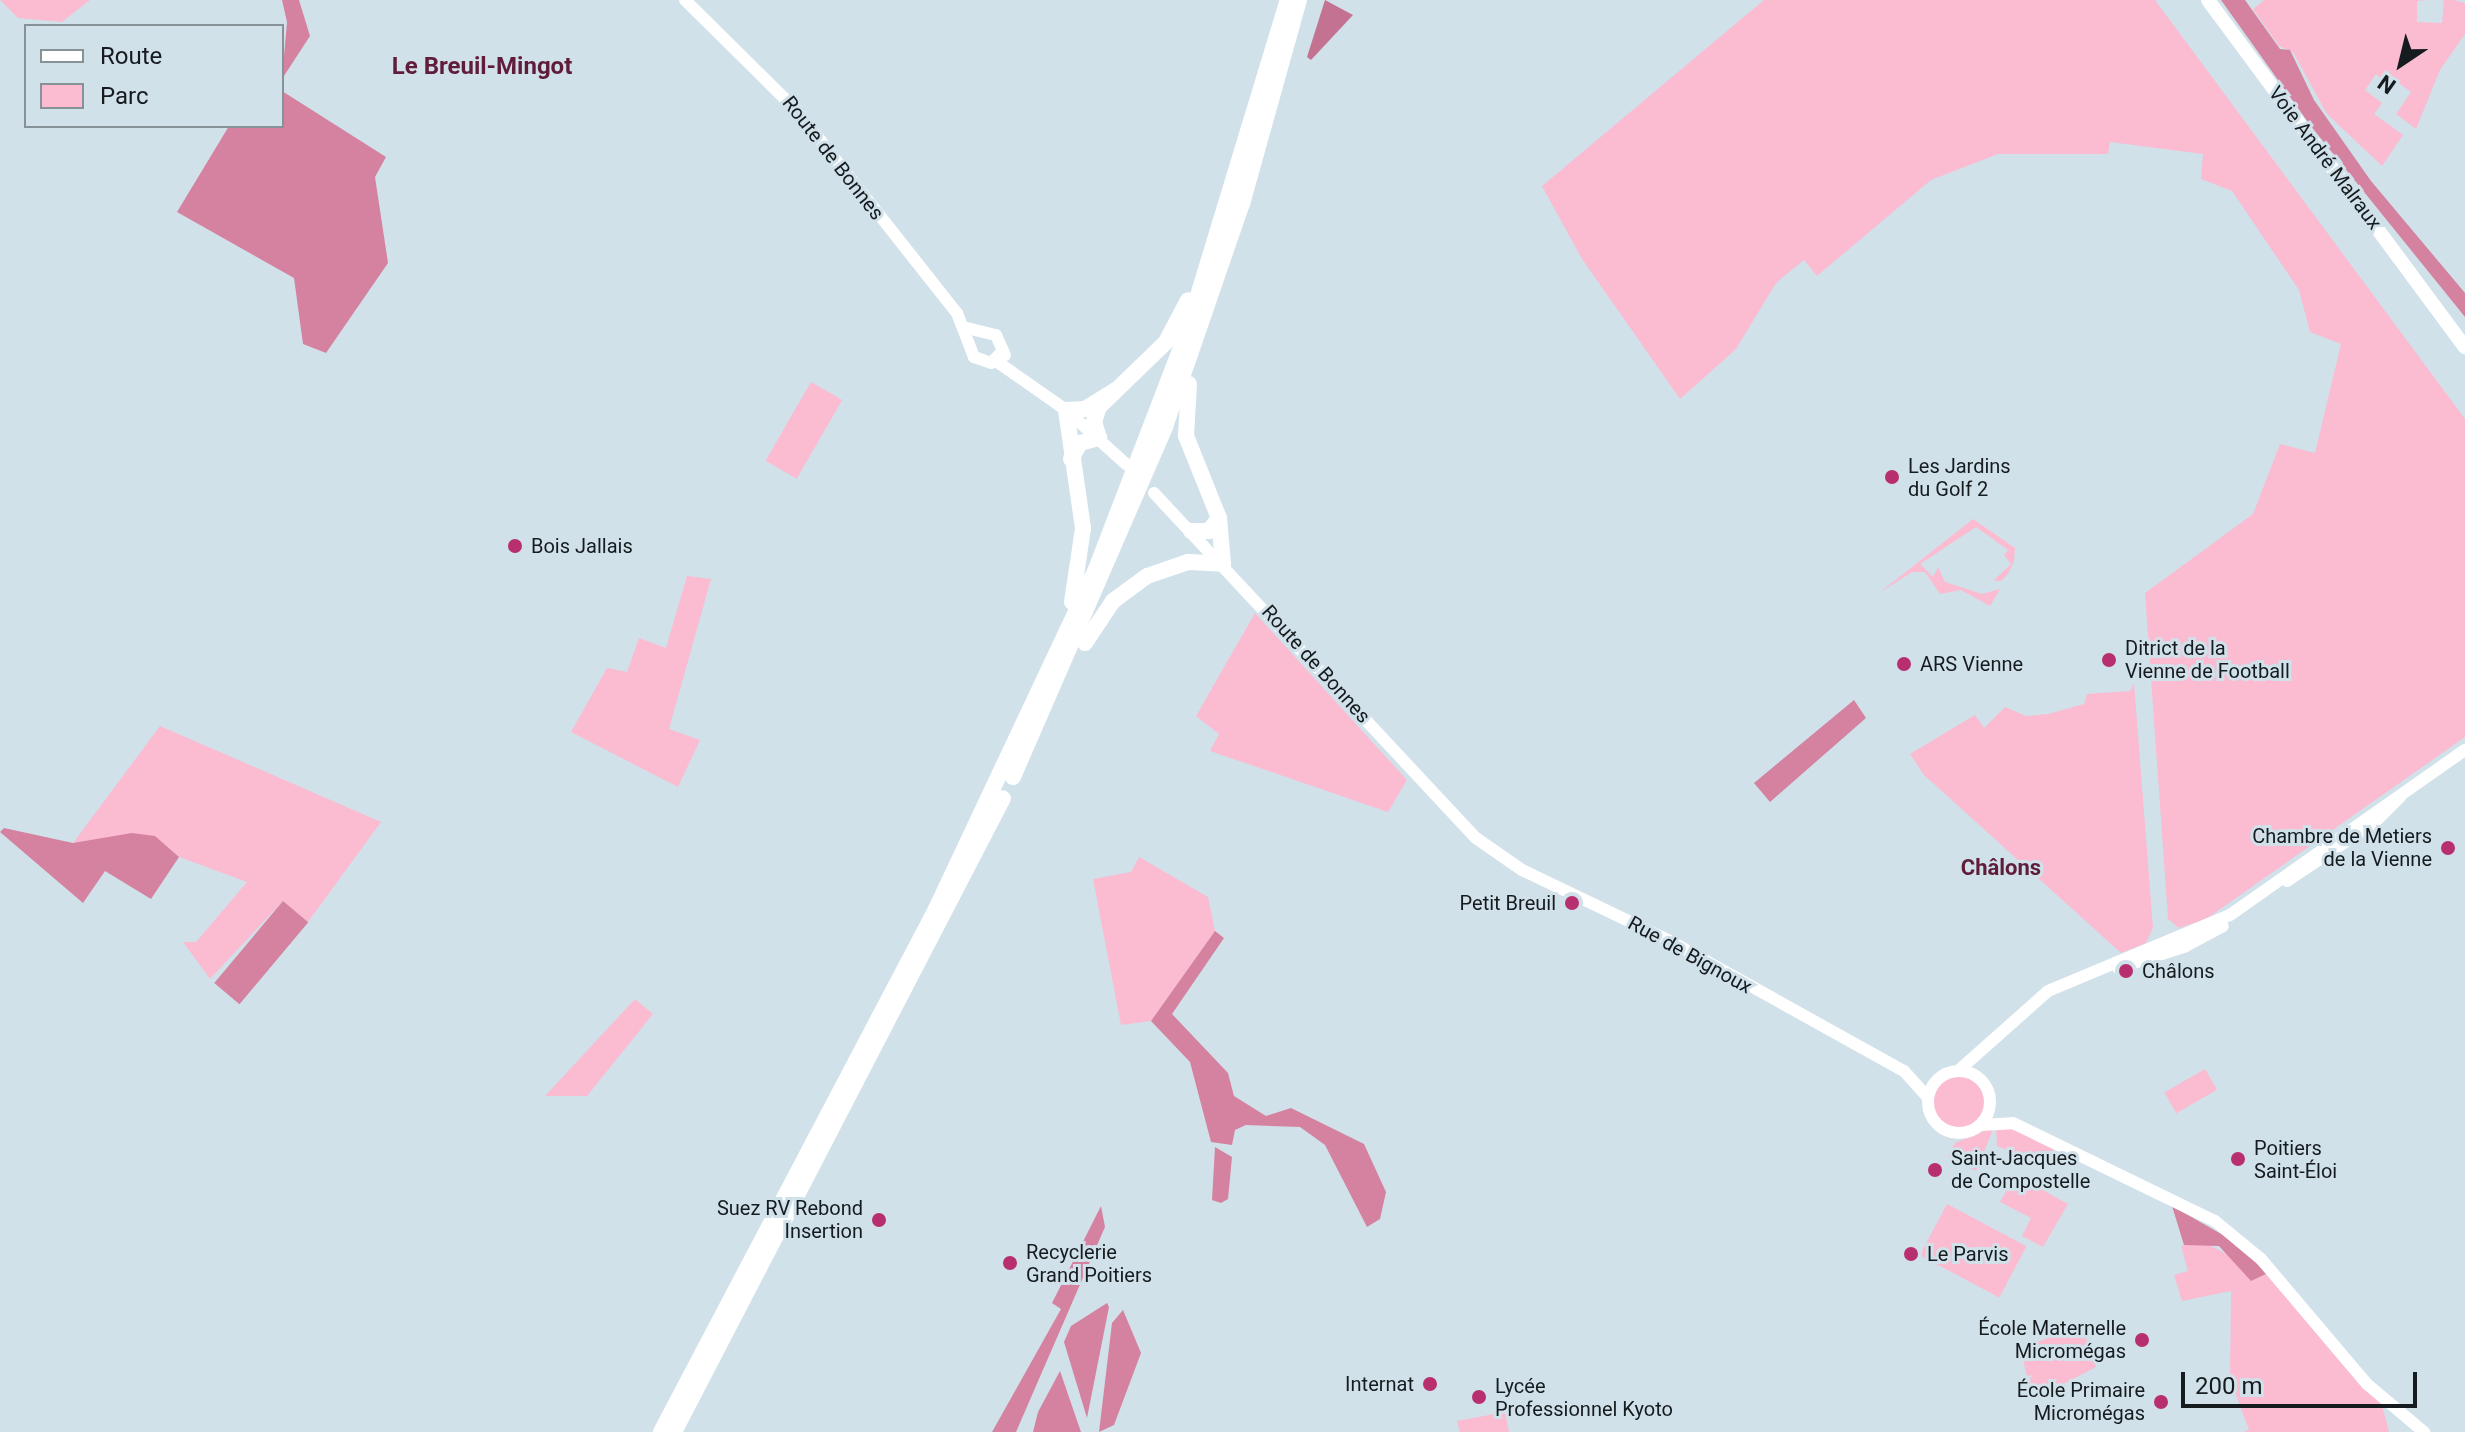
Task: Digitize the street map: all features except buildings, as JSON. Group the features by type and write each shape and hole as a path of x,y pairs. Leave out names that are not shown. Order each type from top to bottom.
{"highway":[{"path":"661,1432 900,981 1055,675 1128,491 1218,238 1288,0"},
{"path":"1055,675 1113,601 1147,576 1188,562 1223,564 1219,518 1191,453 1185,417 1207,314 1299,0"},
{"path":"1071,459 1080,443 1099,438 1095,415 1166,342 1218,238"},
{"path":"674,1432 931,943 1139,494 1207,314"},
{"path":"1055,675 1081,555 1066,410 1085,409 1116,390"},
{"path":"1188,562 1193,534 1209,531 1219,518"}],"main road":[{"name":"Voie André Malraux","path":"2208,0 2465,344"},
{"path":"2399,256 2465,330"}],"street":[{"name":"Route de Bonnes","path":"685,0 778,88 967,328 972,344"},
{"path":"2399,256 2465,356"},
{"path":"967,328 996,335 1000,356 1010,366 1066,410 1126,464"},
{"path":"984,332 972,344 979,361 1000,356"},
{"name":"Route de Bonnes","path":"1154,493 1476,838"},
{"path":"2333,847 2391,797 2465,750"},
{"path":"2447,762 2465,757"},
{"path":"2416,781 2333,847 2230,915 2063,983 1998,1032 1952,1072 1928,1098 1931,1116 1944,1129 1962,1133 1980,1125 2010,1122 2193,1208 2236,1237 2367,1384 2424,1432"},
{"name":"Rue de Bignoux","path":"1476,838 1522,870 1670,941 1904,1071 1928,1098"},
{"path":"1980,1125 1988,1092 1985,1057 1998,1032"},
{"name":"Rue de Bignoux","path":"1904,1071 1952,1072"},
{"path":"1952,1072 1988,1092 2003,1115 2053,1141"}],"green space":[{"path":"0,0 90,0 62,22 18,18"},
{"path":"1764,0 2155,0 2465,419 2465,737 2206,919 2179,928 2168,919 2145,593 2253,514 2280,444 2315,453 2341,344 2310,332 2299,290 2232,191 2201,179 2203,154 2110,142 2108,154 1998,154 1931,180 1817,276 1804,260 1776,283 1736,349 1680,399 1582,259 1542,186"},
{"path":"2264,0 2427,0 2417,1 2417,22 2442,23 2444,0 2454,0 2465,3 2465,34 2440,70 2416,129 2396,114 2411,92 2397,82 2391,89 2376,74 2365,90 2382,103 2374,114 2403,135 2382,166 2327,114 2293,52 2279,46 2253,9"},
{"path":"811,382 842,400 797,479 766,461"},
{"path":"1973,519 2015,548 2014,561 2001,581 1994,580 2011,564 2004,555 2008,550 1976,527 1920,564 1933,577 1938,567 1945,582 1982,594 2000,589 1990,606 1961,590 1940,594 1925,572 1912,572 1879,593"},
{"path":"687,576 711,579 669,729 700,740 678,787 571,732 607,668 627,672 639,638 666,648"},
{"path":"1255,613 1407,780 1388,812 1210,751 1219,734 1196,716"},
{"path":"2134,683 2153,928 2146,943 2121,953 1924,775 1910,754 1975,715 1984,728 2005,707 2026,716 2048,714 2084,704 2087,694 2130,691"},
{"path":"160,726 381,822 308,922 283,901 210,979 183,942 196,942 247,882 179,857 154,836 73,843"},
{"path":"1139,857 1208,897 1215,931 1151,1021 1121,1025 1093,879 1131,872"},
{"path":"635,999 653,1014 587,1096 545,1096"},
{"path":"2205,1069 2217,1090 2176,1113 2164,1092"},
{"path":"1960,1075 1979,1083 1987,1102 1979,1121 1960,1129 1941,1121 1933,1102 1941,1083"},
{"path":"1994,1127 1976,1171 1948,1156 1955,1143"},
{"path":"1996,1128 2012,1128 2054,1149 2045,1166 1997,1146"},
{"path":"2015,1175 2068,1204 2043,1247 2022,1236 2031,1218 2000,1202"},
{"path":"1947,1204 2026,1246 1999,1297 1920,1255"},
{"path":"2200,1241 2236,1258 2251,1281 2268,1273 2382,1405 2389,1432 2243,1432 2249,1430 2230,1379 2231,1291 2182,1301 2174,1275 2188,1271 2181,1246"},
{"path":"2082,1326 2096,1367 2033,1400 2020,1348"},
{"path":"1505,1412 1509,1432 1460,1432 1457,1421"}],"shaded area":[{"path":"282,0 299,0 310,36 284,76 284,56 287,22"},
{"path":"1325,0 1353,15 1311,60 1307,57"},
{"path":"2221,0 2245,0 2280,49 2290,50 2314,100 2371,181 2465,293 2465,317 2310,125"},
{"path":"284,92 386,157 375,177 388,263 326,353 303,344 294,278 177,212 228,128 284,128"},
{"path":"1854,700 1866,718 1770,802 1754,783"},
{"path":"4,828 73,843 132,833 155,836 179,857 151,899 105,871 83,903 0,832"},
{"path":"283,901 308,922 240,1004 214,983"},
{"path":"1215,931 1224,938 1172,1014 1228,1073 1234,1096 1266,1116 1291,1108 1364,1144 1386,1192 1380,1219 1367,1227 1325,1145 1300,1127 1246,1125 1235,1130 1232,1145 1211,1142 1190,1062 1151,1021"},
{"path":"1215,1147 1232,1157 1228,1199 1221,1203 1212,1200"},
{"path":"1101,1206 1105,1227 1016,1432 992,1432 1061,1309 1052,1303"},
{"path":"2172,1206 2223,1235 2268,1273 2251,1281 2219,1246 2184,1245"},
{"path":"1107,1303 1109,1307 1087,1418 1064,1342 1071,1326"},
{"path":"1123,1310 1141,1353 1114,1425 1099,1432 1112,1323"},
{"path":"1060,1371 1081,1432 1033,1432 1038,1412"}],"place":[{"name":"Les Jardins du Golf 2","path":"1892,477"},
{"name":"Bois Jallais","path":"515,546"},
{"name":"Ditrict de la Vienne de Football","path":"2109,660"},
{"name":"ARS Vienne","path":"1904,664"},
{"name":"Chambre de Metiers de la Vienne","path":"2448,848"},
{"name":"Petit Breuil","path":"1572,903"},
{"name":"Châlons","path":"2126,971"},
{"name":"Poitiers Saint-Éloi","path":"2238,1159"},
{"name":"Saint-Jacques de Compostelle","path":"1935,1170"},
{"name":"Suez RV Rebond Insertion","path":"879,1220"},
{"name":"Le Parvis","path":"1911,1254"},
{"name":"Recyclerie Grand Poitiers","path":"1010,1263"},
{"name":"École Maternelle Micromégas","path":"2142,1340"},
{"name":"Internat","path":"1430,1384"},
{"name":"Lycée Professionnel Kyoto","path":"1479,1397"},
{"name":"École Primaire Micromégas","path":"2161,1402"}],"district":[{"name":"Le Breuil-Mingot","path":"482,67"},
{"name":"Châlons","path":"2001,868"}]}
